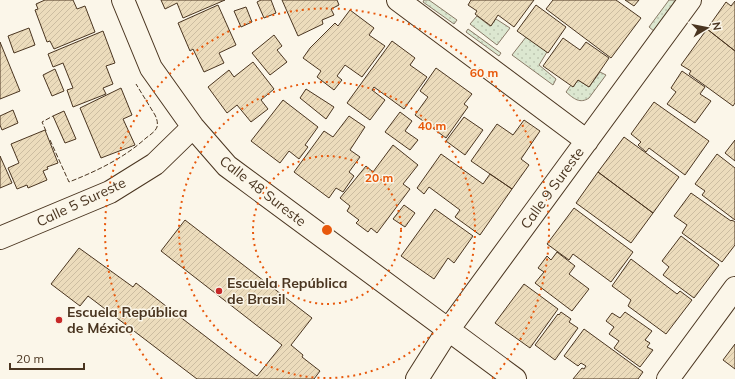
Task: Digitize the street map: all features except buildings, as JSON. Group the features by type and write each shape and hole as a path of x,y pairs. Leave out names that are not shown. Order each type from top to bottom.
{"street":[{"name":"Calle 48 Sureste","path":"123,0 151,68 193,128 227,166 515,379"},
{"path":"398,0 587,141"},
{"name":"Calle 9 Sureste","path":"417,379 448,330 690,0"},
{"name":"Calle 5 Sureste","path":"0,238 110,192 155,164 193,128"},
{"path":"668,379 735,288"}],"green space":[{"path":"424,0 429,0 457,20 454,24 423,2"},
{"path":"669,0 675,0 677,2 655,32 649,27"},
{"path":"477,16 490,26 496,19 510,28 497,45 470,24"},
{"path":"468,29 501,53 499,56 466,32"},
{"path":"526,37 547,52 539,65 556,79 553,85 512,55"},
{"path":"600,72 606,75 586,100 577,100 566,92 571,85 573,87 578,80 589,87"}],"fence":[{"path":"50,140 69,182 100,169 129,152 151,135 157,127 155,115 136,84"},
{"path":"46,131 42,122 53,116"}],"place":[{"name":"Escuela República de Brasil","path":"219,291"},
{"name":"Escuela República de México","path":"59,320"}]}
